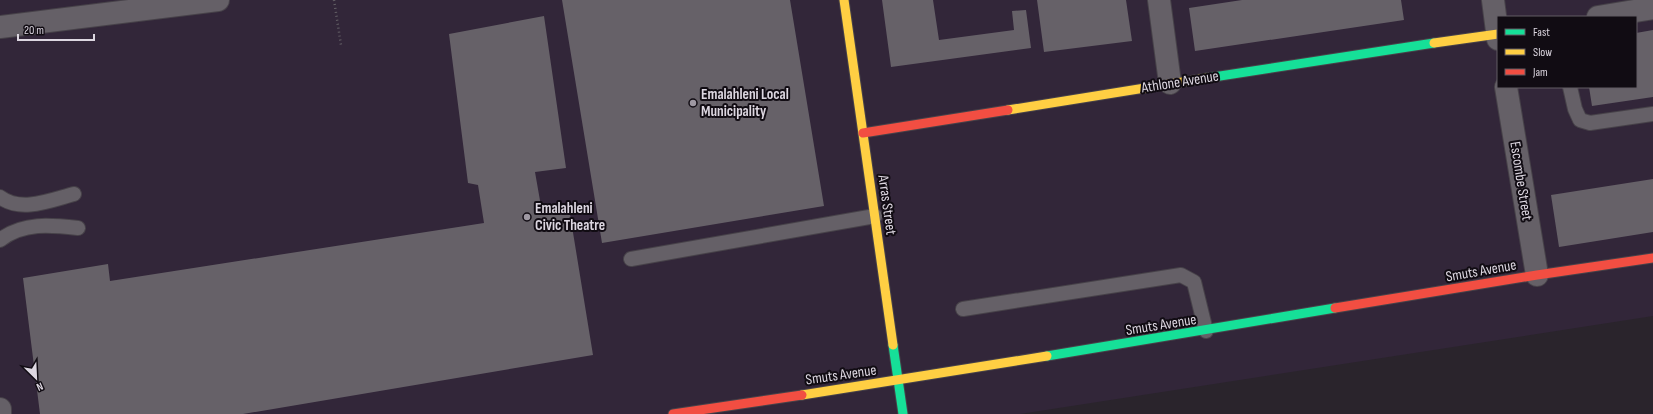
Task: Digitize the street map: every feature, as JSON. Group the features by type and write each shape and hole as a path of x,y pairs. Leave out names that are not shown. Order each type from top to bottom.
{"street":[{"path":"0,27 218,0"},
{"name":"Arras Street","path":"844,0 898,381 904,414"},
{"path":"1159,0 1170,83"},
{"path":"1493,0 1497,28"},
{"path":"1604,16 1653,8"},
{"name":"Athlone Avenue","path":"863,133 1170,83 1497,35"},
{"name":"Escombe Street","path":"1506,88 1537,275"},
{"name":"Smuts Avenue","path":"673,414 898,381 1537,275 1653,258"},
{"path":"0,409 0,414"}],"lane":[{"path":"1570,88 1575,110 1580,120 1590,123 1653,114"},
{"path":"0,197 15,204 25,205 44,202 74,194"},
{"path":"632,259 875,216"},
{"path":"0,240 17,229 50,225 78,228"},
{"path":"963,309 1181,275 1194,282 1206,331"}],"path":[{"path":"334,0 342,46"}],"shaded area":[{"path":"0,0 1653,0 1653,316 1020,414 0,414"}],"building":[{"name":"Emalahleni Local Municipality","path":"562,0 790,0 824,206 602,243"},
{"path":"882,0 933,0 939,40 1014,30 1012,11 1026,10 1031,48 891,67"},
{"path":"1037,0 1126,0 1132,41 1044,52"},
{"path":"1242,0 1401,0 1404,20 1195,51 1189,8"},
{"name":"Emalahleni Civic Theatre","path":"544,16 566,168 535,172 542,212 569,208 593,355 243,414 40,414 23,278 108,264 110,281 484,223 478,185 468,183 449,34"},
{"path":"1653,30 1653,97 1592,106 1589,88 1637,88 1637,33"},
{"path":"1653,179 1653,232 1559,247 1551,195"}],"traffic: fast":[{"path":"1207,78 1434,43"},
{"path":"1047,356 1335,308"},
{"path":"893,345 903,414"}],"traffic: slow":[{"path":"844,0 893,345"},
{"path":"1434,43 1497,34"},
{"path":"1008,110 1207,78"},
{"path":"802,395 1047,356"}],"traffic: jam":[{"path":"863,133 1008,110"},
{"path":"1335,308 1537,275 1653,258"},
{"path":"673,414 802,395"}],"place":[{"name":"Emalahleni Local Municipality","path":"693,103"},
{"name":"Emalahleni Civic Theatre","path":"527,217"}]}
